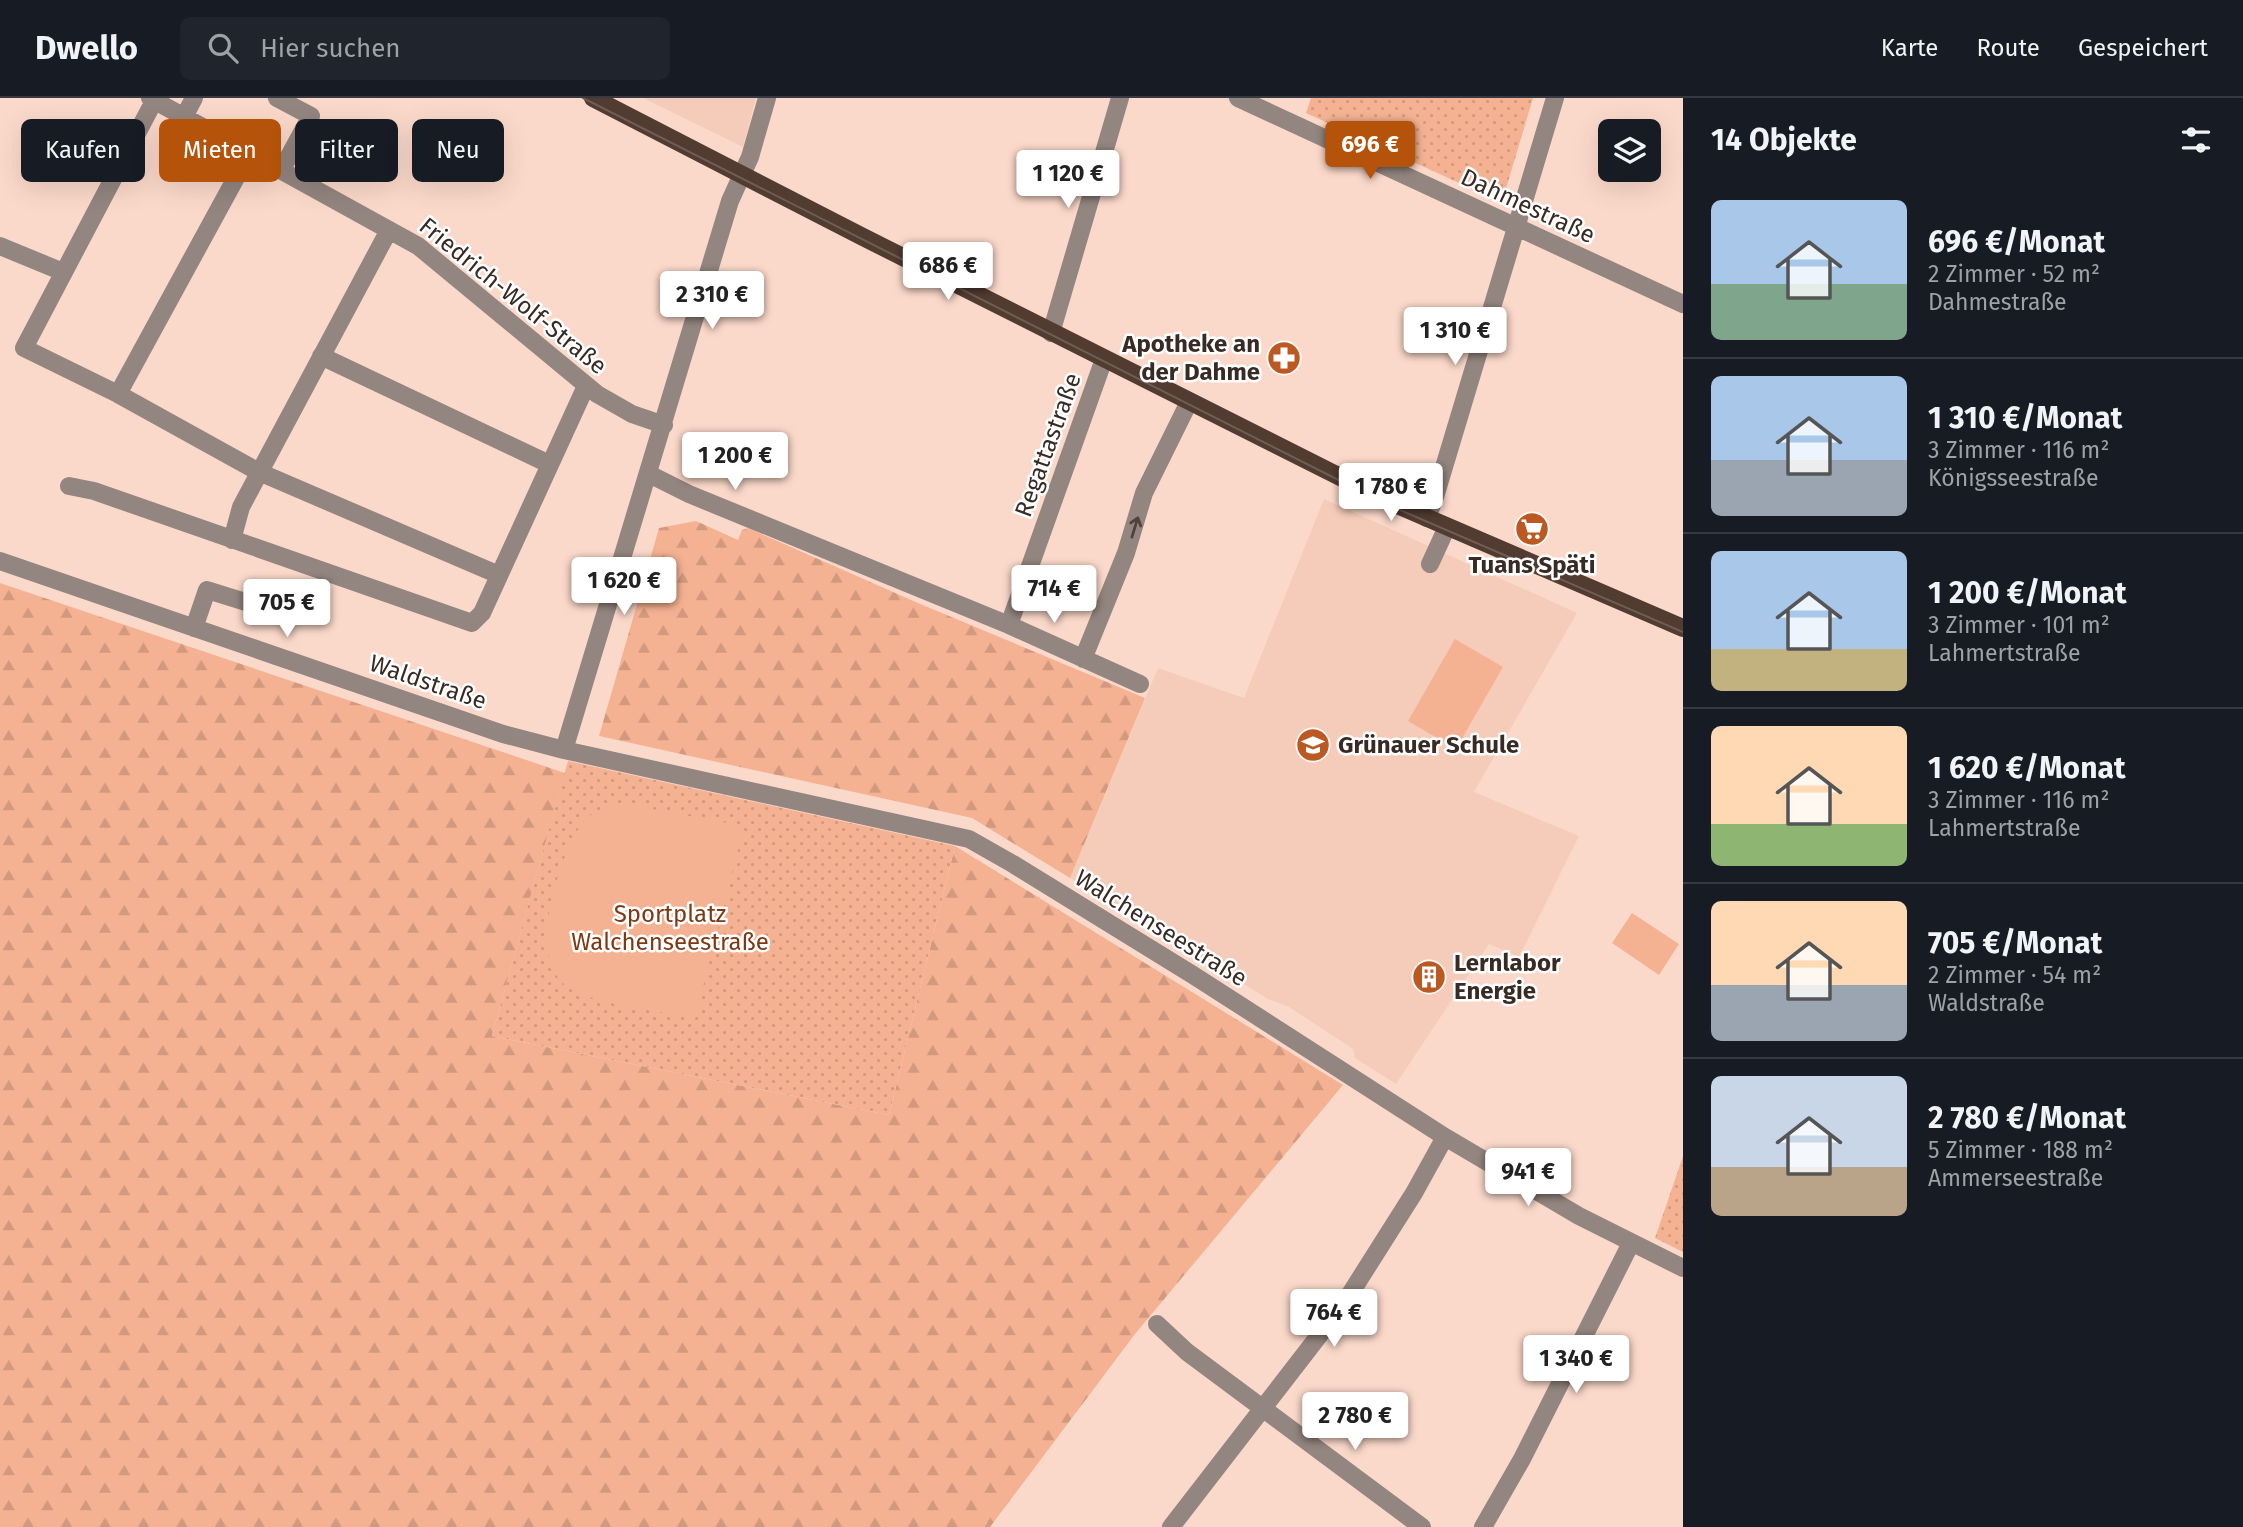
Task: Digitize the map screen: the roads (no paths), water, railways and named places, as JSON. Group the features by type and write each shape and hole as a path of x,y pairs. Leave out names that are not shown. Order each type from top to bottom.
{"main road":[{"name":"Regattastraße","path":"593,98 1051,333 1427,518 1683,628"}],"street":[{"path":"184,117 194,98"},
{"path":"277,98 311,116 282,169"},
{"path":"564,750 730,201 750,157 767,98"},
{"path":"1051,333 1120,98"},
{"name":"Dahmestraße","path":"1238,98 1683,304"},
{"path":"1427,518 1555,98"},
{"path":"152,99 24,348 118,394 259,472 499,575"},
{"name":"Friedrich-Wolf-Straße","path":"152,99 188,119"},
{"name":"Friedrich-Wolf-Straße","path":"282,169 418,246 586,386 632,414 664,425"},
{"path":"118,394 234,182"},
{"path":"232,540 241,507 388,230"},
{"path":"0,246 63,272"},
{"path":"321,356 549,464"},
{"name":"Regattastraße","path":"1009,625 1104,359"},
{"path":"69,486 94,491 472,623 482,613 586,386"},
{"path":"1083,659 1126,554 1144,493 1189,402"},
{"path":"649,474 698,497 1009,625 1140,684"},
{"path":"1430,564 1447,527"},
{"name":"Waldstraße","path":"0,561 503,734 564,750"},
{"path":"194,628 207,590 252,604"},
{"name":"Walchenseestraße","path":"564,750 969,839 1193,975 1445,1137 1578,1216 1683,1268"},
{"path":"1171,1527 1345,1302 1414,1193 1445,1137"},
{"path":"1483,1527 1522,1459 1631,1242"},
{"path":"1157,1324 1187,1352 1422,1527"}],"tram line":[{"path":"583,98 1386,504 1683,632"}],"place":[{"name":"Apotheke an der Dahme","path":"1284,358"},
{"name":"Tuans Späti","path":"1532,529"},
{"name":"Grünauer Schule","path":"1313,745"},
{"name":"Lernlabor Energie","path":"1429,977"}],"park label":[{"name":"Sportplatz Walchenseestraße","path":"670,928"}]}
